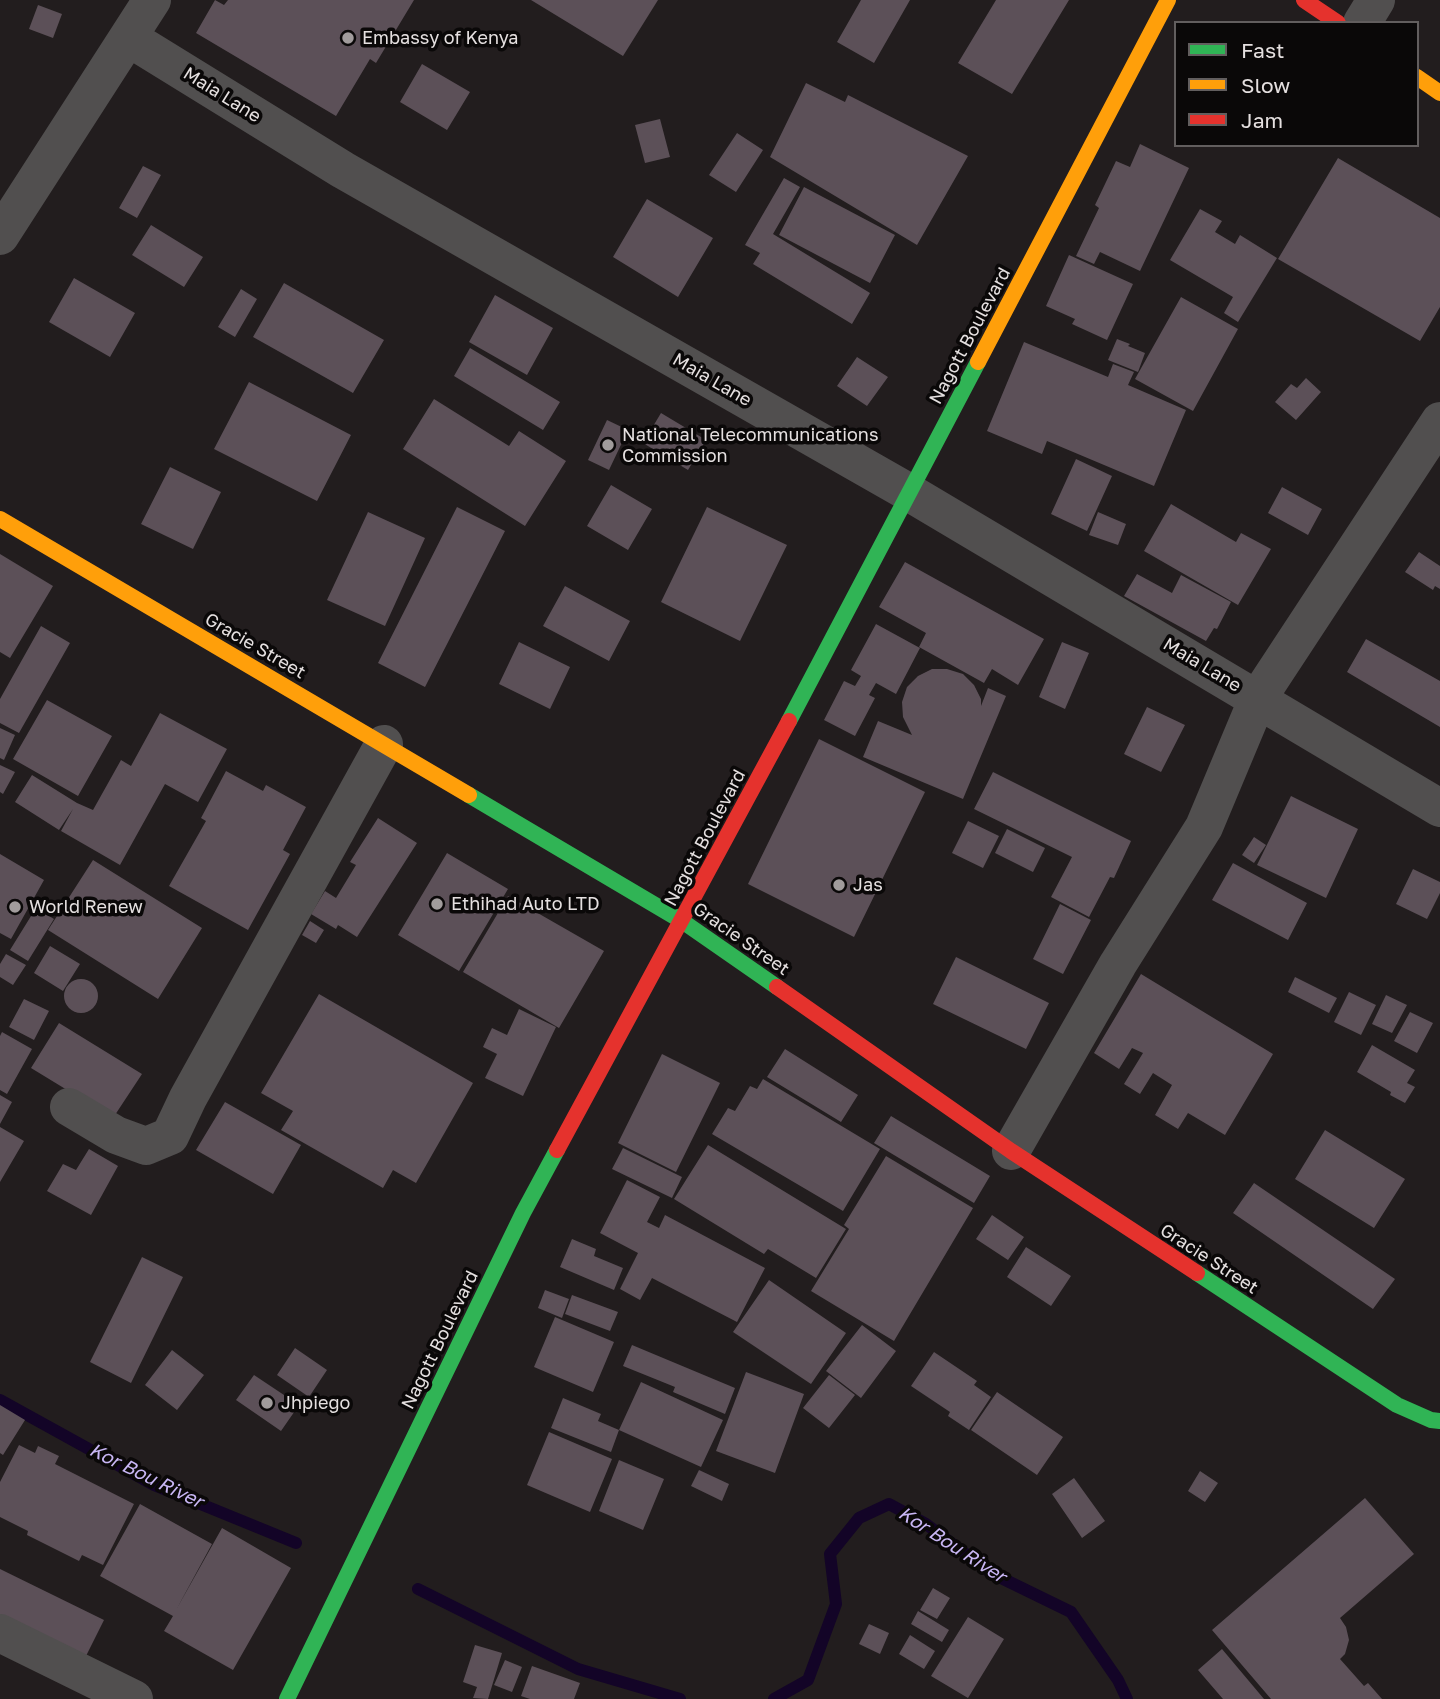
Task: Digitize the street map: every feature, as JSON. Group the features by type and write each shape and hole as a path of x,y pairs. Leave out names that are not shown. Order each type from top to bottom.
{"street":[{"path":"0,236 152,0"},
{"name":"Nagott Boulevard","path":"287,1699 523,1213 910,493 1168,0"},
{"path":"1304,0 1335,21"},
{"path":"1363,21 1376,0"},
{"name":"Maia Lane","path":"129,38 343,170 910,493 1440,808"},
{"path":"1419,78 1440,93"},
{"path":"1012,1151 1118,964 1204,827 1258,698 1440,421"},
{"name":"Gracie Street","path":"0,519 682,921 1012,1151 1397,1405 1431,1420 1440,1421"},
{"path":"69,1107 116,1135 146,1146 170,1136 179,1115 384,744"},
{"path":"0,1633 134,1699"}],"building":[{"path":"215,0 224,5 228,0 414,0 376,63 370,59 336,116 196,33"},
{"path":"531,0 658,0 623,56"},
{"path":"861,0 910,0 874,63 837,42"},
{"path":"996,0 1069,0 1012,94 958,63"},
{"path":"38,5 62,14 53,38 29,29"},
{"path":"422,64 470,92 447,130 400,102"},
{"path":"806,83 845,102 848,95 968,156 917,245 770,157"},
{"path":"660,119 670,157 645,163 635,125"},
{"path":"737,133 763,150 736,192 709,175"},
{"path":"1140,144 1189,168 1140,271 1100,252 1094,264 1076,256 1099,208 1095,205 1116,161 1130,167"},
{"path":"1338,158 1440,218 1440,307 1420,341 1278,259"},
{"path":"143,166 161,175 137,218 119,208"},
{"path":"784,178 800,187 773,234 870,293 852,324 753,264 760,253 745,245"},
{"path":"804,187 895,235 870,283 779,235"},
{"path":"647,199 713,238 678,297 613,257"},
{"path":"1200,209 1222,221 1215,232 1235,244 1240,235 1277,258 1238,322 1224,313 1233,297 1170,260"},
{"path":"151,225 203,257 184,287 132,255"},
{"path":"1069,255 1133,284 1107,340 1072,324 1075,319 1046,306"},
{"path":"74,278 135,313 110,357 49,322"},
{"path":"284,283 384,340 353,393 253,337"},
{"path":"241,289 257,299 235,337 218,327"},
{"path":"495,295 553,328 527,375 469,342"},
{"path":"1181,297 1238,329 1193,411 1135,379"},
{"path":"1117,339 1145,353 1138,372 1108,360"},
{"path":"1024,342 1108,377 1113,364 1134,372 1128,385 1186,410 1154,486 1047,441 1042,454 987,431"},
{"path":"470,348 560,402 543,430 454,376"},
{"path":"857,357 888,377 867,406 837,386"},
{"path":"1306,378 1321,392 1296,420 1275,402 1291,384 1297,388"},
{"path":"249,382 351,435 317,501 214,449"},
{"path":"434,399 509,446 519,431 566,461 525,526 403,449"},
{"path":"661,413 706,440 688,470 643,443"},
{"name":"National Telecommunications Commission","path":"607,420 628,430 609,470 588,460"},
{"path":"1076,459 1112,476 1087,531 1051,514"},
{"path":"170,467 221,492 193,549 141,524"},
{"path":"611,485 652,509 628,550 587,526"},
{"path":"1282,487 1322,509 1308,535 1268,513"},
{"path":"1171,504 1236,542 1241,533 1271,549 1238,605 1144,551"},
{"path":"457,507 505,531 425,687 378,663"},
{"path":"707,507 787,545 740,641 661,602"},
{"path":"368,512 425,538 385,626 327,600"},
{"path":"1098,512 1126,524 1118,545 1089,535"},
{"path":"1419,552 1440,566 1440,589 1435,586 1433,590 1405,572"},
{"path":"0,554 53,586 10,658 0,652"},
{"path":"905,562 1044,639 1018,685 992,669 984,683 919,647 926,633 879,607"},
{"path":"1137,574 1172,593 1181,575 1231,602 1217,629 1214,628 1206,641 1124,596"},
{"path":"565,586 630,621 609,661 543,626"},
{"path":"876,624 920,648 896,694 876,683 869,695 875,698 855,736 824,720 844,681 855,686 861,676 851,670"},
{"path":"41,626 70,643 19,733 0,723 0,699"},
{"path":"1366,639 1440,681 1440,727 1347,672"},
{"path":"519,642 570,667 550,709 499,684"},
{"path":"1062,642 1089,653 1065,709 1039,697"},
{"path":"932,669 947,669 963,674 974,685 981,699 981,706 988,688 1006,696 963,799 863,757 878,721 912,735 903,717 902,702 907,687 918,676"},
{"path":"47,700 112,736 78,796 13,759"},
{"path":"1147,707 1185,725 1161,772 1124,754"},
{"path":"160,713 227,749 198,802 165,784 120,865 61,831 73,809 59,830 15,802 32,775 93,810 121,760 131,766"},
{"path":"0,728 15,735 4,760 0,758"},
{"path":"819,739 925,792 854,937 748,884"},
{"path":"0,765 15,772 3,794 0,792"},
{"path":"226,771 263,791 266,785 306,807 283,850 290,854 248,930 169,886 206,821 201,818"},
{"path":"993,772 1131,841 1114,878 1110,877 1089,917 1051,897 1072,857 974,809"},
{"path":"1291,796 1358,829 1326,898 1257,865"},
{"path":"378,818 417,843 357,937 338,925 336,929 311,914 325,891 336,898 356,865 350,862"},
{"path":"968,821 999,836 983,868 952,853"},
{"path":"1007,829 1045,848 1033,872 995,853"},
{"path":"1254,837 1266,845 1254,863 1242,855"},
{"path":"447,853 508,889 459,971 398,935"},
{"name":"World Renew","path":"0,854 44,880 11,939 0,933"},
{"path":"93,860 202,928 158,999 48,930"},
{"path":"1233,863 1307,903 1288,940 1212,900"},
{"path":"1413,869 1440,882 1440,893 1427,919 1396,904"},
{"path":"508,896 604,951 559,1028 463,972"},
{"path":"1060,904 1091,920 1063,974 1033,959"},
{"path":"36,908 54,919 28,961 10,950"},
{"path":"310,921 324,930 316,943 302,935"},
{"path":"50,946 80,964 63,991 34,973"},
{"path":"6,954 26,965 13,985 0,977 0,964"},
{"path":"956,957 1049,1003 1026,1049 933,1004"},
{"path":"1141,974 1273,1054 1225,1135 1188,1113 1178,1129 1155,1115 1172,1085 1153,1073 1140,1094 1124,1084 1143,1053 1132,1048 1119,1069 1094,1053"},
{"path":"1295,977 1337,998 1329,1013 1288,992"},
{"path":"81,979 93,984 98,996 93,1008 81,1013 69,1008 64,996 69,984"},
{"path":"1349,992 1376,1005 1361,1035 1334,1022"},
{"path":"319,994 473,1083 416,1183 393,1170 383,1188 281,1130 293,1111 261,1093"},
{"path":"1386,995 1407,1005 1392,1033 1372,1024"},
{"path":"24,999 49,1011 34,1040 9,1027"},
{"path":"519,1009 556,1027 523,1096 485,1078 497,1054 483,1047 492,1028 507,1035"},
{"path":"1410,1012 1433,1023 1417,1053 1394,1041"},
{"path":"59,1023 142,1074 113,1118 31,1068"},
{"path":"2,1032 32,1049 7,1094 0,1090"},
{"path":"1372,1045 1415,1070 1407,1083 1415,1087 1405,1103 1357,1072"},
{"path":"785,1049 858,1095 841,1122 767,1077"},
{"path":"662,1054 720,1083 676,1172 618,1143"},
{"path":"763,1079 880,1149 843,1211 712,1134 728,1108 735,1111 750,1086 757,1089"},
{"path":"0,1095 12,1102 0,1124"},
{"path":"225,1102 301,1145 273,1194 196,1150"},
{"path":"891,1116 990,1176 974,1203 874,1143"},
{"path":"0,1127 24,1141 0,1182"},
{"path":"1325,1130 1405,1179 1374,1228 1295,1179"},
{"path":"708,1145 846,1229 816,1278 768,1249 764,1254 674,1199"},
{"path":"623,1148 682,1177 672,1198 612,1169"},
{"path":"89,1149 118,1166 91,1215 47,1191 63,1164 76,1170"},
{"path":"886,1156 973,1208 894,1341 811,1291 849,1229 844,1225"},
{"path":"627,1180 660,1197 647,1222 659,1228 665,1215 765,1268 737,1322 652,1278 640,1300 620,1289 638,1253 600,1233"},
{"path":"1254,1183 1395,1279 1373,1309 1233,1213"},
{"path":"992,1215 1024,1237 1008,1260 976,1239"},
{"path":"572,1239 596,1249 594,1256 623,1268 614,1290 560,1267"},
{"path":"1026,1247 1071,1276 1051,1306 1007,1277"},
{"path":"142,1257 183,1277 131,1383 90,1362"},
{"path":"769,1280 846,1333 811,1384 733,1332"},
{"path":"545,1290 569,1299 562,1318 538,1308"},
{"path":"572,1295 618,1312 610,1331 565,1314"},
{"path":"555,1317 614,1342 593,1392 534,1367"},
{"path":"862,1325 896,1351 861,1398 826,1371"},
{"path":"632,1345 735,1388 725,1414 673,1392 675,1387 623,1366"},
{"path":"295,1348 327,1370 309,1397 277,1375"},
{"path":"172,1350 204,1375 177,1410 145,1385"},
{"path":"934,1352 977,1381 974,1385 991,1397 969,1430 948,1416 950,1412 911,1386"},
{"path":"746,1372 804,1394 775,1473 716,1451"},
{"name":"Jhpiego","path":"254,1375 299,1405 281,1431 236,1400"},
{"path":"829,1375 855,1395 829,1428 803,1408"},
{"path":"641,1382 723,1420 701,1467 619,1430"},
{"path":"997,1392 1063,1437 1037,1475 971,1430"},
{"path":"563,1398 601,1414 598,1421 619,1430 611,1452 551,1428"},
{"path":"0,1405 25,1420 3,1455 0,1453"},
{"path":"549,1432 612,1459 590,1512 527,1485"},
{"path":"19,1445 35,1453 38,1446 59,1456 55,1464 134,1504 103,1565 82,1555 79,1561 27,1535 28,1531 0,1517 0,1482"},
{"path":"619,1460 664,1479 643,1530 599,1511"},
{"path":"699,1470 729,1484 722,1501 691,1486"},
{"path":"1200,1471 1218,1483 1205,1502 1188,1491"},
{"path":"1074,1478 1105,1521 1082,1538 1052,1494"},
{"path":"1365,1498 1414,1554 1340,1618 1346,1627 1349,1640 1345,1654 1340,1659 1364,1686 1368,1683 1382,1699 1271,1699 1212,1630"},
{"path":"140,1504 212,1544 176,1610 222,1528 291,1568 233,1670 164,1631 173,1616 100,1576"},
{"path":"0,1569 104,1620 86,1656 0,1614"},
{"path":"933,1588 950,1598 937,1619 920,1610"},
{"path":"918,1611 949,1630 942,1642 911,1624"},
{"path":"968,1617 1004,1639 968,1698 931,1676"},
{"path":"869,1624 889,1633 880,1654 859,1644"},
{"path":"910,1635 935,1651 924,1669 899,1654"},
{"path":"475,1645 502,1653 488,1699 473,1698 477,1687 463,1682"},
{"path":"1222,1649 1264,1699 1223,1699 1198,1670"},
{"path":"505,1660 522,1667 512,1692 494,1685"},
{"path":"532,1666 580,1683 574,1699 530,1699 521,1696"}],"waterway":[{"name":"Kor Bou River","path":"0,1400 154,1485 296,1543"},
{"name":"Kor Bou River","path":"774,1699 808,1680 836,1604 830,1554 859,1518 889,1504 926,1524 991,1573 1071,1612 1118,1680 1127,1699"},
{"name":"Kor Bou River","path":"418,1589 578,1669 680,1699"}],"traffic: fast":[{"path":"789,721 978,362"},
{"path":"469,795 682,921 777,987"},
{"path":"287,1699 523,1213 557,1150"},
{"path":"1197,1273 1397,1405 1431,1420 1440,1421"}],"traffic: slow":[{"path":"978,362 1168,0"},
{"path":"1419,78 1440,93"},
{"path":"0,519 469,795"}],"traffic: jam":[{"path":"1304,0 1335,21"},
{"path":"557,1150 789,721"},
{"path":"777,987 1011,1151 1197,1273"}],"place":[{"name":"Embassy of Kenya","path":"348,38"},
{"name":"National Telecommunications Commission","path":"608,445"},
{"name":"Jas","path":"839,885"},
{"name":"Ethihad Auto LTD","path":"437,904"},
{"name":"World Renew","path":"15,907"},
{"name":"Jhpiego","path":"267,1403"}]}
